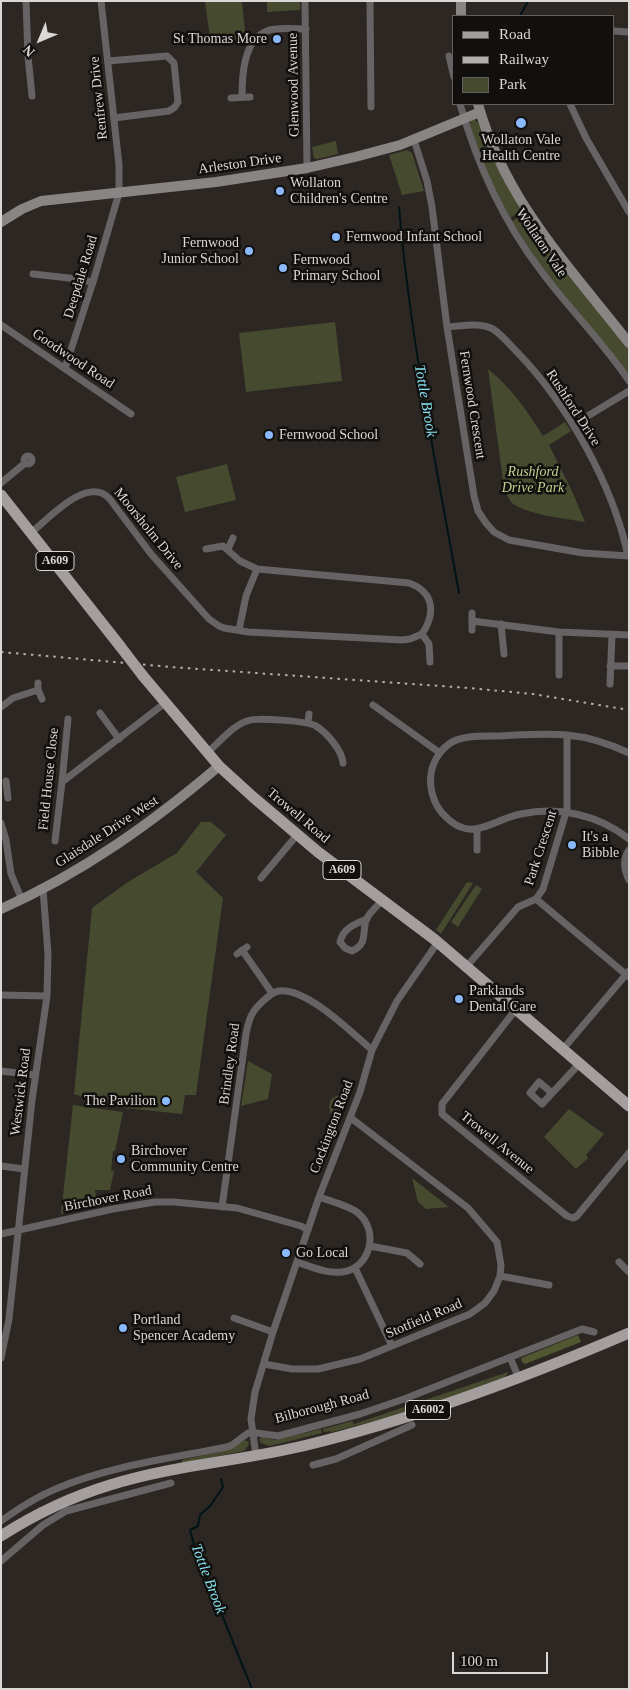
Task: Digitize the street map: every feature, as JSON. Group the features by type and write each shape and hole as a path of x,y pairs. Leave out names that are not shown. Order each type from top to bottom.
{"main road":[{"name":"Trowell Road","path":"1,494 143,676 219,766 252,798 297,836 467,966 629,1106"},
{"name":"A6002","path":"1,1536 66,1500 112,1484 157,1473 256,1456 361,1431 452,1403 519,1379 629,1333"}],"street":[{"path":"26,1 32,96"},
{"name":"Renfrew Drive","path":"101,1 119,165 119,193"},
{"name":"Glenwood Avenue","path":"305,1 307,168"},
{"path":"370,1 371,107"},
{"path":"460,1 461,15"},
{"path":"242,97 242,80 246,55 259,37 268,30 306,29"},
{"path":"615,31 629,32"},
{"path":"108,62 167,56 174,63 178,102 175,108 169,111 114,118"},
{"path":"449,56 452,69"},
{"path":"231,98 250,97"},
{"name":"Wollaton Vale","path":"460,105 489,184 525,249 629,381"},
{"path":"570,105 586,138 629,212"},
{"name":"Arleston Drive","path":"1,222 22,209 41,201 222,182 307,168 361,156 414,140 464,119 479,108"},
{"name":"Wollaton Vale","path":"479,108 499,161 526,210 559,255 629,342"},
{"name":"Fernwood Crescent","path":"414,140 427,181 432,207 447,326 478,511 486,524 494,532 509,540 583,553 628,556"},
{"name":"Deepdale Road","path":"65,368 119,193"},
{"path":"33,274 93,282"},
{"name":"Goodwood Road","path":"1,325 131,414"},
{"name":"Rushford Drive","path":"447,326 479,326 496,331 530,366 573,425 606,489 628,556"},
{"path":"573,425 629,391"},
{"path":"1,483 25,462"},
{"name":"Moorsholm Drive","path":"32,532 79,495 94,490 103,493 113,503 151,554 209,619 224,628 402,640 422,634"},
{"path":"228,549 233,538"},
{"path":"206,549 220,546 228,549 240,561 257,569 413,585 424,593 431,604 431,616 422,634 429,644 430,662"},
{"path":"239,630 244,602 257,569"},
{"path":"472,630 472,617 501,624 559,632 629,636"},
{"path":"501,624 504,654"},
{"path":"559,632 559,675"},
{"path":"610,684 612,635"},
{"path":"610,666 629,666"},
{"path":"1,707 13,698 38,686 42,699"},
{"path":"62,782 165,703"},
{"path":"373,705 382,708 440,753"},
{"path":"100,713 119,738"},
{"path":"308,723 309,714"},
{"name":"Field House Close","path":"55,841 68,719"},
{"path":"207,753 236,727 246,721 259,719 308,723 321,730 334,750 342,754 344,763"},
{"path":"629,753 604,743 567,735 466,737 452,742 440,753 430,776 431,791 437,807 446,818 458,825 477,829 485,828 521,814 580,814 604,822 629,839"},
{"name":"Park Crescent","path":"467,966 518,907 536,898 543,889 566,813 567,735"},
{"name":"Glaisdale Drive West","path":"1,909 43,889 115,847 178,801 219,766"},
{"path":"5,786 8,798"},
{"path":"1,823 6,840 11,874 22,900"},
{"path":"477,829 477,850"},
{"path":"261,878 297,836"},
{"path":"629,850 624,863 624,870 629,880"},
{"name":"Westwick Road","path":"1,1358 9,1319 35,1075 47,996 48,954 43,889"},
{"path":"536,898 628,974 563,1049"},
{"path":"367,919 364,938 359,948 352,951 345,948 340,942 342,934 350,927 367,919 382,901"},
{"name":"Cockington Road","path":"256,1456 252,1432 253,1405 273,1332 319,1197 351,1118 372,1050 398,1001 438,942"},
{"path":"242,951 272,993 281,990 304,996 372,1050"},
{"name":"Brindley Road","path":"222,1207 249,1018 258,1006 272,993"},
{"path":"1,995 47,996"},
{"name":"Trowell Avenue","path":"517,1008 442,1104 442,1114 566,1216 573,1218 577,1216 629,1153"},
{"path":"552,1093 580,1063"},
{"path":"1,1071 35,1075"},
{"path":"351,1118 468,1208 497,1242 501,1264 500,1276 549,1285"},
{"path":"1,1166 24,1169"},
{"path":"297,1262 326,1272 344,1272 355,1268 367,1254 370,1246 372,1238 369,1228 358,1212 319,1197"},
{"name":"Birchover Road","path":"1,1234 113,1209 155,1202 237,1208 308,1230"},
{"path":"370,1246 407,1253 420,1264"},
{"path":"619,1262 629,1272"},
{"path":"355,1268 392,1346"},
{"name":"Stotfield Road","path":"264,1364 292,1369 318,1368 360,1359 470,1314 485,1303 494,1291 500,1276"},
{"path":"1,1318 9,1319"},
{"path":"234,1318 273,1332"},
{"name":"Bilborough Road","path":"252,1432 278,1436 360,1414 404,1399 582,1329 594,1332"},
{"path":"510,1357 519,1379"},
{"path":"313,1465 336,1459 412,1425"},
{"path":"361,1431 368,1446"},
{"path":"1,1520 44,1494 76,1481 111,1471 227,1447 252,1432"},
{"path":"2,1559 43,1525 66,1511 86,1504 171,1483"}],"green space":[{"path":"205,1 242,1 246,41 211,45"},
{"path":"267,1 300,1 300,10 267,12"},
{"path":"474,119 480,124 491,156 521,211 510,218 486,170 469,125"},
{"path":"336,141 338,154 314,158 312,147"},
{"path":"407,150 412,153 424,191 402,195 389,155"},
{"path":"523,214 543,242 629,349 629,376 541,267 512,221"},
{"path":"335,322 342,381 246,392 239,333"},
{"name":"Rushford Drive Park","path":"488,369 512,392 543,436 565,422 571,431 549,445 585,522 535,513 511,502 504,488"},
{"path":"227,464 236,500 185,512 176,477"},
{"path":"201,822 211,822 226,835 196,872 223,898 196,1095 185,1095 182,1114 116,1107 74,1094 92,908 128,882 177,853"},
{"path":"467,882 473,883 441,934 436,930"},
{"path":"476,885 482,889 458,927 451,922"},
{"path":"248,1061 272,1074 268,1099 241,1106"},
{"path":"349,1089 335,1131 329,1107 331,1099"},
{"path":"73,1105 123,1112 115,1151 113,1151 111,1171 114,1171 110,1190 95,1190 96,1196 100,1196 100,1202 112,1200 113,1202 61,1214"},
{"path":"569,1109 604,1134 586,1155 588,1158 576,1169 544,1137"},
{"path":"412,1178 449,1207 426,1209 418,1202"},
{"path":"578,1335 581,1342 525,1364 522,1362 521,1358"},
{"path":"508,1372 502,1380 386,1418 332,1432 324,1432 323,1429 352,1421 354,1424"},
{"path":"321,1429 322,1433 270,1446 261,1443 259,1439 262,1437 275,1440"},
{"path":"245,1440 249,1442 244,1451 182,1463 182,1460 228,1450"}],"waterway":[{"name":"Tottle Brook","path":"521,15 528,1"},
{"name":"Tottle Brook","path":"399,207 417,353 459,593"},
{"name":"Tottle Brook","path":"221,1479 223,1487 210,1506 200,1515 198,1526 190,1530 199,1563 207,1578 252,1689"}],"railway":[{"path":"1,652 171,667 469,688 533,694 629,710"}],"place":[{"name":"St Thomas More","path":"277,39"},
{"name":"Wollaton Vale Health Centre","path":"521,123"},
{"name":"Wollaton Children's Centre","path":"280,191"},
{"name":"Fernwood Infant School","path":"336,237"},
{"name":"Fernwood Junior School","path":"249,251"},
{"name":"Fernwood Primary School","path":"283,268"},
{"name":"Fernwood School","path":"269,435"},
{"name":"It's a Bibble","path":"572,845"},
{"name":"Parklands Dental Care","path":"459,999"},
{"name":"The Pavilion","path":"166,1101"},
{"name":"Birchover Community Centre","path":"121,1159"},
{"name":"Go Local","path":"286,1253"},
{"name":"Portland Spencer Academy","path":"123,1328"}]}
